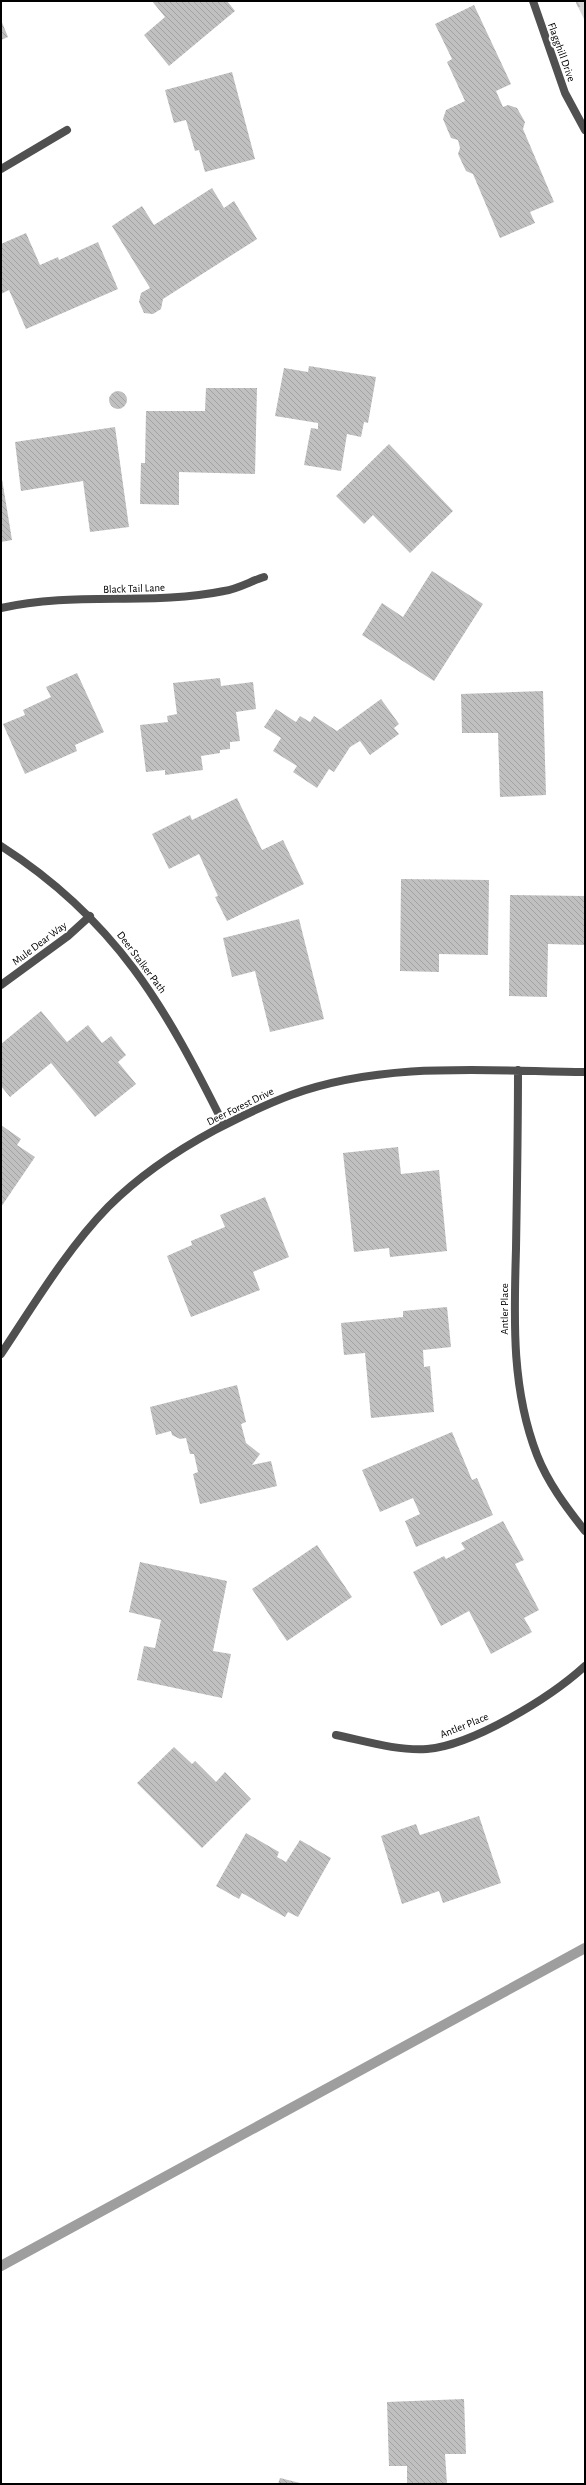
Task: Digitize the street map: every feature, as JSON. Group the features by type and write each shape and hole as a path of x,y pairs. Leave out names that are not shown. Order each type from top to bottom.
{"street":[{"name":"Flagghill Drive","path":"533,1 565,92 585,130"},
{"path":"1,169 67,130"},
{"name":"Black Tail Lane","path":"1,608 48,602 180,597 225,591 264,576"},
{"name":"Deer Stalker Path","path":"1,846 63,891 108,935 151,992 203,1082 224,1125"},
{"name":"Mule Dear Way","path":"1,985 68,936 90,916"},
{"name":"Deer Forest Drive","path":"1,1354 56,1273 108,1207 152,1169 184,1146 256,1109 292,1094 367,1076 453,1070 585,1072"},
{"name":"Antler Place","path":"518,1070 515,1315 517,1376 524,1416 537,1455 552,1487 585,1531"},
{"name":"Antler Place","path":"336,1736 399,1747 425,1749 447,1746 488,1729 541,1698 585,1666"}],"green space":[{"path":"576,1 585,1 585,21 576,3"}],"building":[{"path":"152,1 227,1 235,11 169,66 144,35 165,17"},
{"path":"474,5 511,84 496,91 503,107 508,105 517,108 525,122 523,129 554,202 530,212 535,223 500,238 473,174 466,171 458,154 460,148 458,140 451,138 443,119 446,110 465,101 447,62 452,59 435,24"},
{"path":"1,20 8,37 1,40"},
{"path":"232,72 255,159 205,172 199,150 195,151 186,120 174,123 165,90"},
{"path":"212,188 224,208 234,201 257,239 163,299 161,309 153,314 144,313 139,302 141,293 150,288 112,226 142,206 154,225"},
{"path":"26,233 40,265 58,257 59,260 98,242 118,289 26,329 9,290 1,294 1,244"},
{"path":"309,366 376,377 368,423 364,422 361,437 347,434 341,471 304,465 311,428 318,429 318,423 275,416 284,368 308,372"},
{"path":"206,388 257,388 255,474 179,472 179,505 140,504 141,463 145,463 146,411 205,411"},
{"path":"114,391 122,391 127,396 125,407 122,409 114,409 109,404 109,396"},
{"path":"115,427 129,527 90,532 83,481 21,491 15,442"},
{"path":"389,444 453,511 410,553 373,515 364,524 336,496"},
{"path":"1,473 12,540 1,542"},
{"path":"432,571 483,604 434,681 362,635 382,603 403,617"},
{"path":"77,673 104,732 75,745 77,751 25,774 3,724 25,715 23,710 51,697 46,687"},
{"path":"220,678 221,686 253,682 256,709 236,712 240,741 230,742 230,749 220,750 220,753 201,756 203,770 165,775 165,770 146,772 140,725 168,722 167,716 177,714 173,683"},
{"path":"543,691 546,795 500,797 498,733 462,733 461,694"},
{"path":"381,699 399,724 394,728 399,734 370,755 360,741 350,747 334,772 329,769 317,788 293,772 297,766 273,751 281,738 264,727 276,709 296,722 300,716 310,722 314,716 337,731"},
{"path":"237,798 262,850 283,840 304,884 227,921 215,897 218,896 199,854 169,869 152,834 190,815 192,820"},
{"path":"401,879 489,880 488,955 439,954 439,972 400,971"},
{"path":"510,895 585,896 585,945 548,944 547,997 509,996"},
{"path":"299,919 324,1019 270,1032 255,971 232,977 223,938"},
{"path":"41,1011 67,1042 88,1025 102,1043 111,1036 126,1055 118,1062 136,1084 95,1117 51,1063 10,1097 1,1086 1,1044"},
{"path":"1,1125 21,1139 17,1145 35,1157 1,1207"},
{"path":"398,1147 401,1174 439,1170 447,1251 390,1257 389,1248 354,1252 343,1153"},
{"path":"265,1197 289,1257 253,1272 260,1290 191,1317 167,1256 192,1245 191,1241 225,1227 220,1215"},
{"path":"447,1307 451,1347 423,1350 424,1367 430,1366 434,1412 371,1418 365,1353 344,1355 341,1323 403,1317 403,1311"},
{"path":"237,1385 246,1422 241,1424 246,1443 260,1454 252,1465 271,1461 277,1486 200,1504 193,1474 198,1472 194,1454 190,1454 186,1438 180,1439 172,1435 171,1431 156,1435 150,1407"},
{"path":"452,1432 472,1480 477,1478 493,1515 416,1547 405,1521 420,1514 413,1498 380,1512 362,1470"},
{"path":"503,1521 524,1560 515,1564 539,1610 524,1618 532,1632 491,1654 469,1611 441,1626 413,1572 444,1556 446,1559 465,1549 461,1543"},
{"path":"317,1545 352,1597 287,1641 252,1589"},
{"path":"140,1562 227,1581 213,1651 231,1654 222,1698 137,1680 144,1646 155,1648 161,1620 129,1612"},
{"path":"174,1747 192,1764 195,1761 216,1782 225,1772 251,1799 202,1848 137,1783"},
{"path":"479,1816 501,1883 443,1903 439,1891 402,1904 381,1836 416,1824 420,1835"},
{"path":"246,1833 279,1852 277,1857 286,1862 300,1840 331,1858 298,1917 288,1912 285,1917 242,1893 239,1899 216,1886"},
{"path":"464,2399 466,2454 445,2454 447,2484 407,2484 407,2466 389,2466 387,2402"},
{"path":"280,2478 300,2483 300,2484 278,2484"}],"waterway":[{"path":"1,2266 585,1948"}]}
